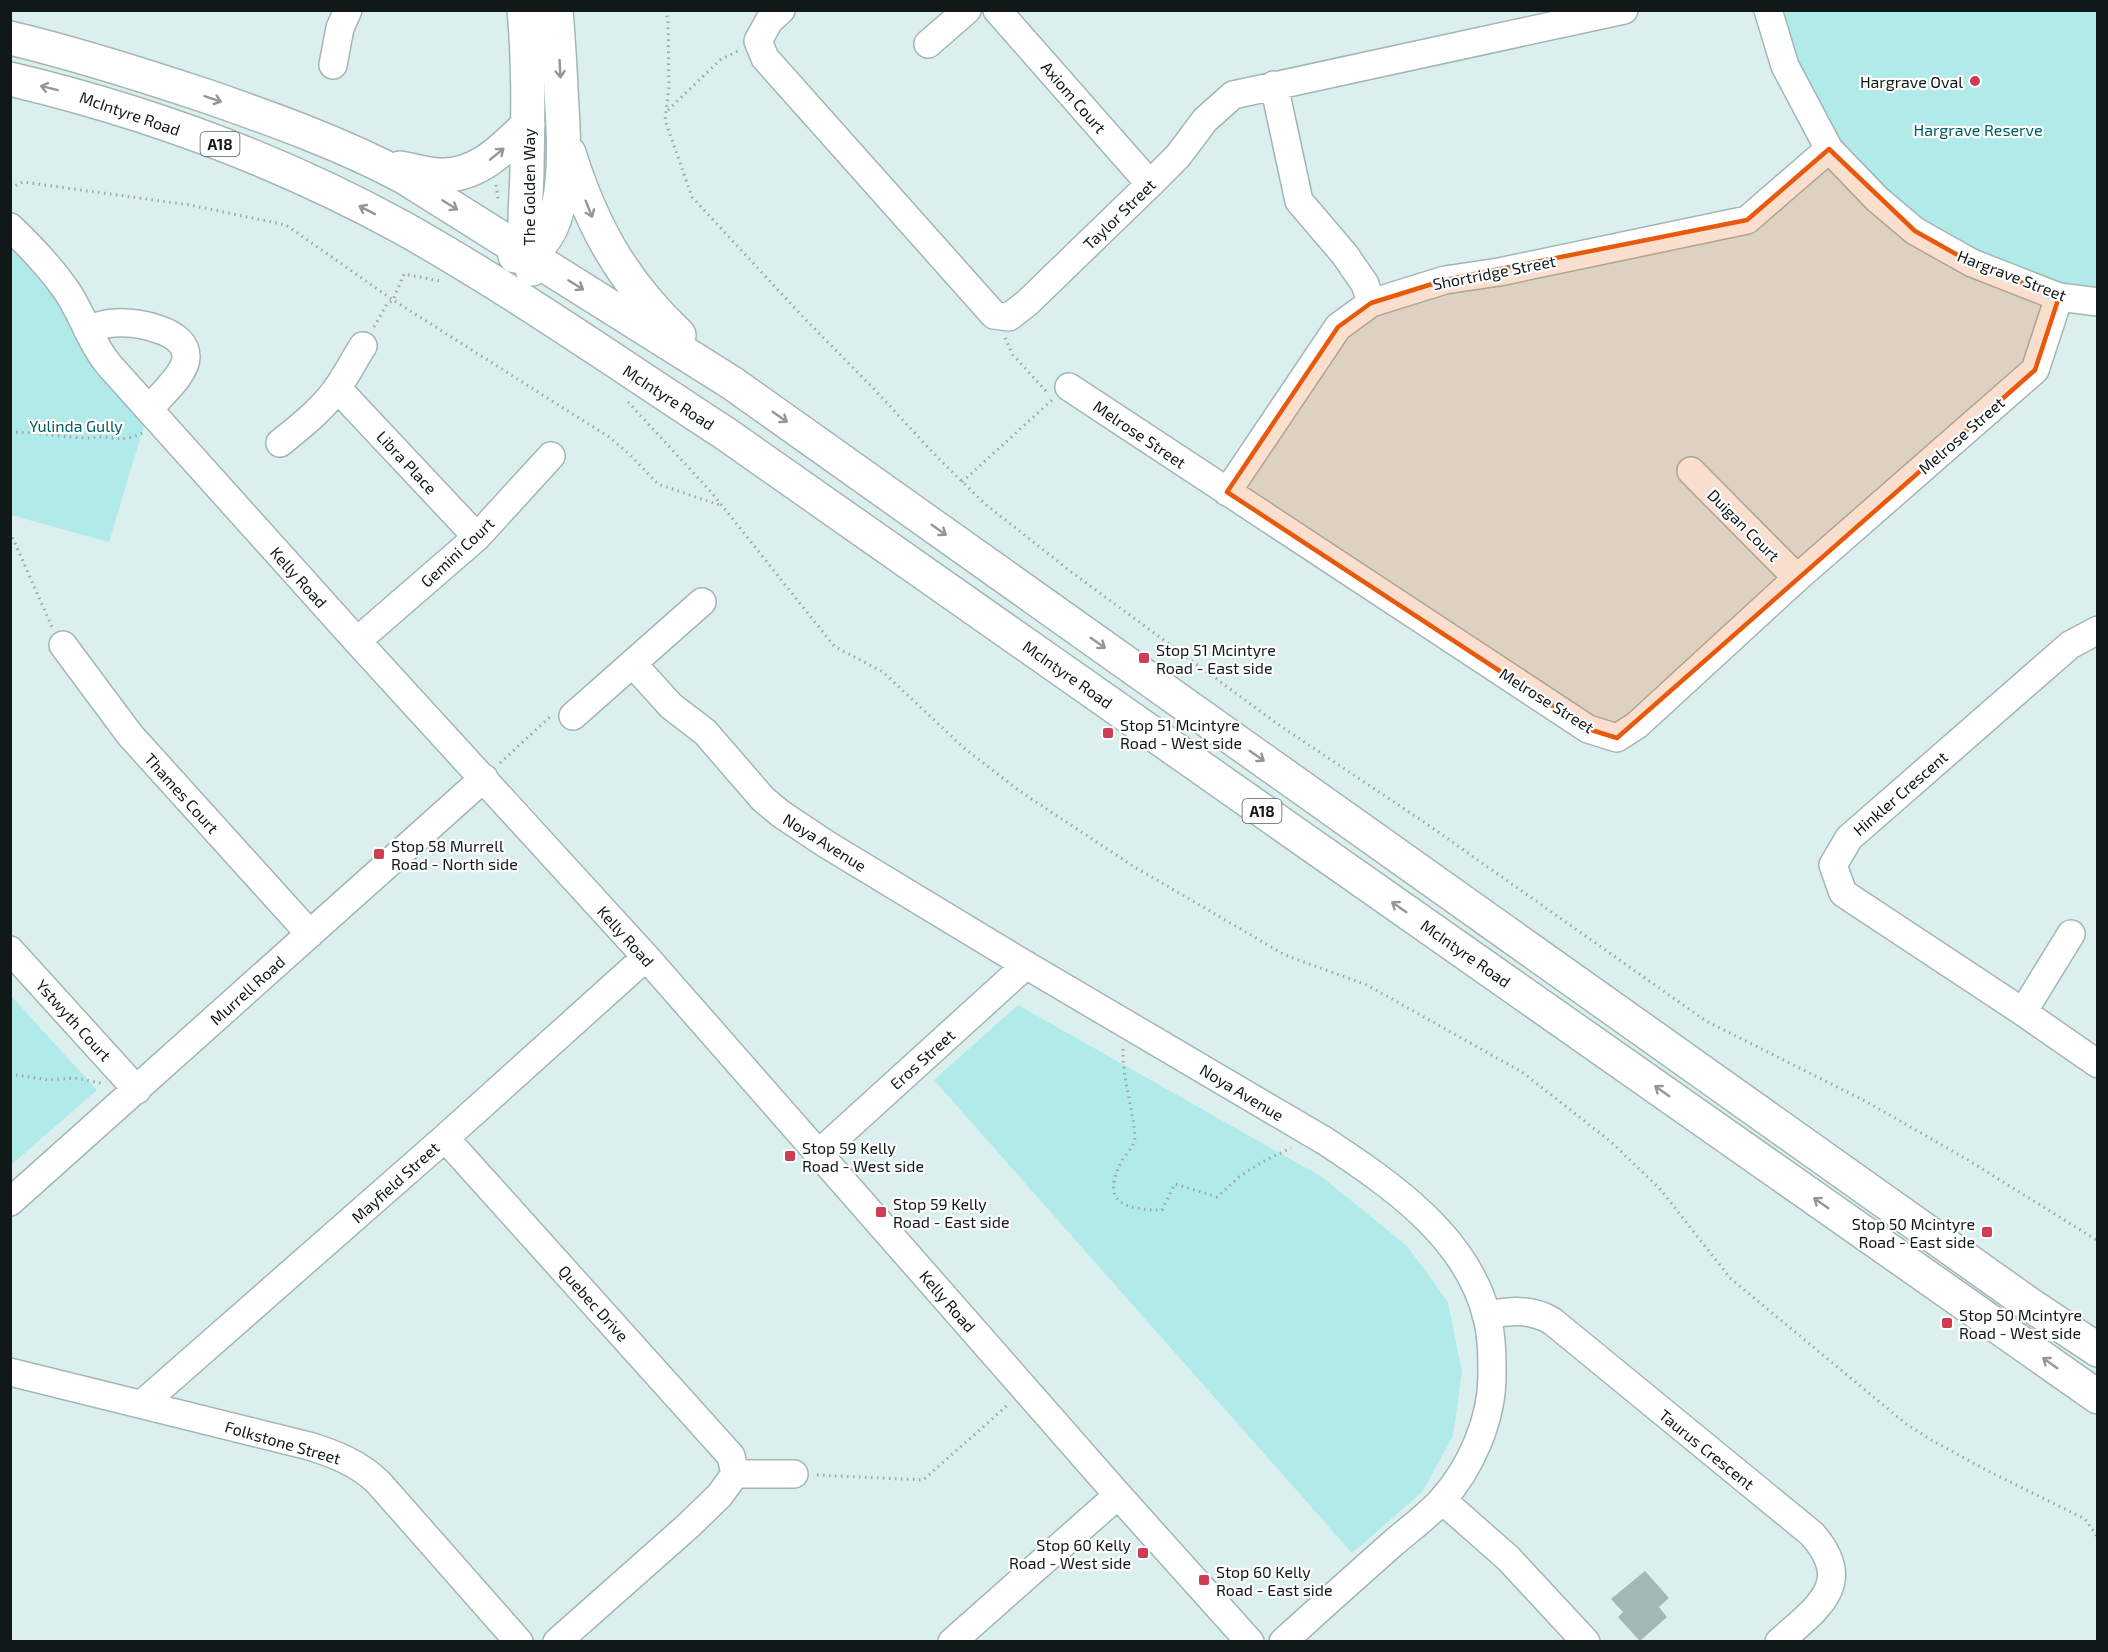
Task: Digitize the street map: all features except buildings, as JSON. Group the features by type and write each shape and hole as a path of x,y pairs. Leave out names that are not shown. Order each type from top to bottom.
{"main road":[{"name":"The Golden Way","path":"524,10 527,43 527,254"},
{"name":"The Golden Way","path":"527,254 541,243 550,230 561,192 564,134 556,10"},
{"name":"A18","path":"10,38 138,73 282,123 382,165 527,254 732,383 2097,1350"},
{"name":"McIntyre Road","path":"10,79 83,97 221,144 347,200 419,238 512,294 723,432 2097,1397"},
{"path":"382,165 436,175 466,171 497,154 528,125"},
{"path":"564,134 594,221 632,284 658,314 732,383"},
{"path":"419,238 495,256 527,254 538,283 678,385 723,432"}],"street":[{"path":"333,64 340,28 348,10"},
{"path":"781,10 769,21 758,41 765,58 994,315"},
{"path":"928,44 967,10"},
{"name":"Axiom Court","path":"997,10 1150,184"},
{"name":"Taylor Street","path":"994,315 1009,317 1027,303 1178,156 1205,120 1233,95 1624,10"},
{"name":"Hargrave Street","path":"1768,10 1785,66 1829,149 1877,200 1915,231 1972,263 2060,297 2097,302"},
{"path":"1274,85 1299,201 1352,265 1365,284 1371,303"},
{"name":"Shortridge Street","path":"1227,492 1338,327 1371,303 1445,280 1499,272 1747,220 1829,149"},
{"name":"Kelly Road","path":"10,227 64,287 98,352 357,641 646,957 1118,1495 1250,1641"},
{"name":"Melrose Street","path":"1069,387 1588,729 1617,738 1637,725 1797,578 2035,370 2060,297"},
{"path":"87,329 114,323 157,329 177,338 186,356 156,416"},
{"path":"280,443 315,413 337,388 363,346"},
{"name":"Libra Place","path":"337,388 477,537"},
{"name":"Gemini Court","path":"357,641 477,537 551,456"},
{"name":"Duigan Court","path":"1691,471 1797,578"},
{"path":"573,716 702,602"},
{"name":"Hinkler Crescent","path":"2097,630 2070,645 1849,838 1833,865 1843,893 2023,1012 2097,1064"},
{"name":"Thames Court","path":"63,645 130,735 310,934"},
{"name":"Noya Avenue","path":"633,664 671,706 705,732 763,799 781,814 826,844 1317,1137 1368,1170 1397,1192 1432,1225 1462,1263 1475,1286 1486,1315 1492,1360 1492,1388 1488,1411 1470,1458 1442,1500 1283,1641"},
{"name":"Murrell Road","path":"10,1202 484,778"},
{"path":"2023,1012 2071,934"},
{"name":"Ystwyth Court","path":"10,950 137,1090"},
{"name":"Mayfield Street","path":"142,1404 445,1138 646,957"},
{"name":"Eros Street","path":"819,1154 1026,965"},
{"name":"Quebec Drive","path":"445,1138 731,1456 735,1474"},
{"name":"Taurus Crescent","path":"1486,1315 1521,1311 1542,1315 1552,1321 1812,1534 1820,1543 1830,1563 1830,1587 1813,1612 1779,1641"},
{"name":"Folkstone Street","path":"10,1372 309,1446 359,1466 378,1482 519,1641"},
{"path":"557,1641 695,1520 720,1495 735,1474 794,1474"},
{"path":"952,1641 1118,1495"},
{"path":"1442,1500 1508,1558 1586,1641"}],"path":[{"path":"665,10 668,21 669,87 665,120 692,197 804,318 984,503 1070,571 1279,725 1424,822 1706,1021 1867,1102 2068,1221 2097,1241"},
{"path":"666,111 720,60 758,41"},
{"path":"10,188 22,182 34,183 190,205 286,225 393,300 609,438 629,454 658,484 723,507"},
{"path":"363,346 387,304 393,300 404,274 448,283"},
{"path":"962,482 1053,399 1013,355 994,315"},
{"path":"628,402 723,507 834,646 883,672 964,748 1021,792 1133,866 1285,955 1367,985 1522,1072 1610,1140 1661,1190 1730,1278 1905,1423 1932,1441 1990,1472 2085,1519 2097,1538"},
{"path":"10,432 130,439 156,416"},
{"path":"10,532 48,620 63,645"},
{"path":"484,778 552,715 573,716"},
{"path":"1124,1023 1123,1054 1135,1140 1116,1173 1113,1191 1121,1203 1136,1210 1162,1210 1175,1184 1217,1197 1239,1177 1262,1162 1317,1137"},
{"path":"10,1074 49,1080 75,1078 137,1090"},
{"path":"794,1474 923,1480 1025,1389"}],"highlighted area":[{"path":"1829,149 1915,231 1972,263 2059,297 2035,370 1617,738 1588,729 1227,492 1338,327 1371,303 1445,280 1747,220"}],"green space":[{"name":"Hargrave Oval","path":"1768,11 2097,11 2097,302 1915,231 1829,149"},
{"name":"Yulinda Gully","path":"10,227 149,409 109,542 11,515"},
{"path":"11,996 97,1090 10,1165"},
{"path":"1018,1005 1322,1177 1407,1246 1448,1302 1462,1372 1453,1436 1422,1492 1352,1553 934,1080"}],"place":[{"name":"Hargrave Oval","path":"1975,81"},
{"name":"Stop 51 Mcintyre Road - East side","path":"1144,658"},
{"name":"Stop 51 Mcintyre Road - West side","path":"1108,733"},
{"name":"Stop 58 Murrell Road - North side","path":"379,854"},
{"name":"Stop 59 Kelly Road - West side","path":"790,1156"},
{"name":"Stop 59 Kelly Road - East side","path":"881,1212"},
{"name":"Stop 50 Mcintyre Road - East side","path":"1987,1232"},
{"name":"Stop 50 Mcintyre Road - West side","path":"1947,1323"},
{"name":"Stop 60 Kelly Road - West side","path":"1143,1553"},
{"name":"Stop 60 Kelly Road - East side","path":"1204,1580"}],"park label":[{"name":"Hargrave Reserve","path":"1978,129"}]}
